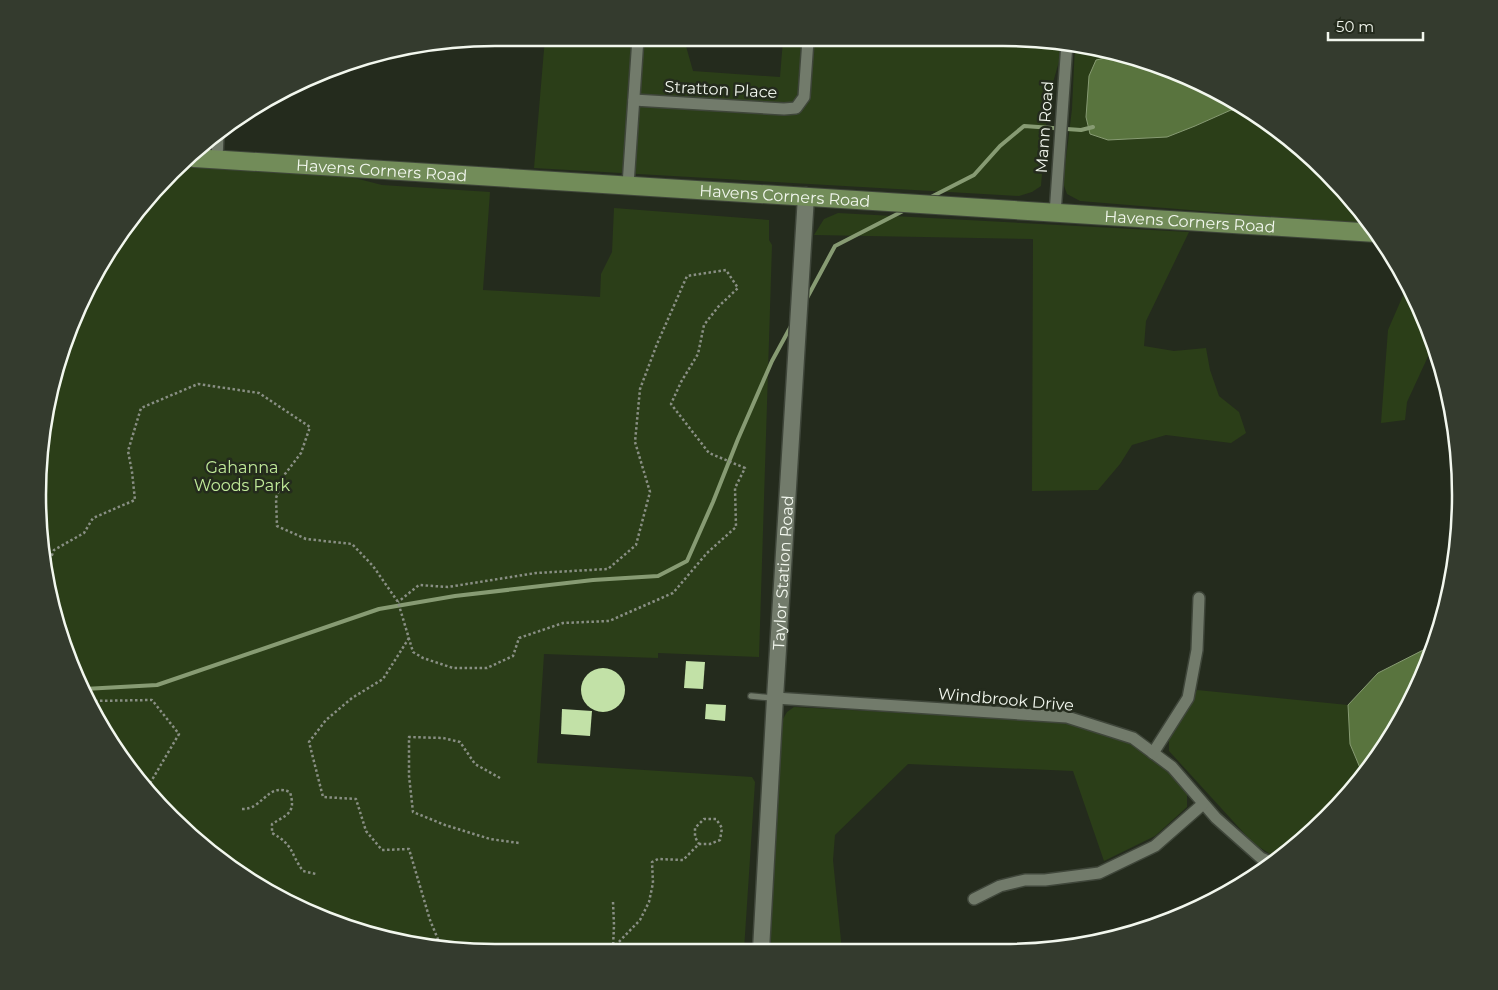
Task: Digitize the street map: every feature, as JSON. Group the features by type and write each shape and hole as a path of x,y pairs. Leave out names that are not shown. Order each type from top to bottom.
{"main road":[{"name":"Havens Corners Road","path":"199,158 1366,232"},
{"name":"Taylor Station Road","path":"761,944 806,196"}],"street":[{"path":"628,185 637,46"},
{"name":"Stratton Place","path":"634,100 784,109 796,108 804,97 808,46"},
{"name":"Mann Road","path":"1055,214 1066,51"},
{"path":"217,160 218,143"},
{"path":"1153,753 1188,698 1197,650 1199,598"},
{"name":"Windbrook Drive","path":"775,698 1067,717 1133,738 1172,767 1216,818 1264,859"},
{"path":"974,899 1000,886 1026,880 1045,880 1099,873 1155,846 1203,804"}],"lane":[{"path":"751,696 775,698"}],"path":[{"path":"51,558 54,550 84,533 93,518 135,500 128,451 141,408 198,384 259,393 310,427 301,453 285,474 276,498 277,526 306,539 352,544 373,566 398,602 413,652 423,658 453,668 487,668 513,656 519,638 563,623 609,621 673,593 707,553 736,527 736,488 745,468 709,453 671,404 681,382 698,354 704,325 718,307 738,288 726,270 687,276 657,344 640,390 635,442 650,492 636,545 608,569 536,572 448,588 420,585 398,602"},
{"path":"409,638 383,679 352,698 326,720 309,742 324,797 356,798 366,831 382,850 410,849 430,920 438,940"},
{"path":"97,701 152,700 178,734 151,782"},
{"path":"500,778 475,764 460,742 443,738 409,737 409,776 413,812 445,825 490,839 519,843"},
{"path":"242,810 252,808 268,793 282,790 290,792 293,804 289,813 272,824 272,833 283,839 291,847 303,871 316,874"},
{"path":"618,944 640,920 649,902 653,882 652,862 658,859 684,860 698,844 710,844 720,840 722,828 716,819 704,819 695,828 695,837 698,844"},
{"path":"612,902 613,944"}],"green space":[{"path":"544,46 686,46 693,71 780,77 783,46 1003,46 1060,50 1060,58 1048,100 1041,186 1032,192 1019,196 534,168"},
{"path":"1075,52 1104,58 1096,60 1195,126 1231,110 1252,122 1299,158 1340,199 1361,224 1080,201 1067,194 1063,183 1072,109"},
{"name":"Gahanna Woods Park","path":"192,164 331,172 382,185 490,192 483,290 600,297 601,274 612,252 614,208 769,220 769,240 772,245 759,657 658,653 658,658 544,654 537,763 752,777 755,782 744,944 466,943 407,935 379,928 323,910 271,884 222,851 199,832 158,791 139,768 106,719 80,667 70,639 55,583 50,554 46,495 47,466 55,407 70,351 80,323 106,271 122,246 158,199"},
{"path":"838,213 1189,232 1146,321 1144,346 1174,351 1206,348 1210,370 1219,396 1239,412 1246,433 1231,443 1166,435 1132,445 1120,464 1098,490 1032,491 1033,239 814,235 824,219"},
{"path":"1404,294 1418,323 1429,354 1407,402 1405,420 1381,423 1388,330"},
{"path":"1197,690 1348,705 1350,744 1360,767 1320,812 1271,855 1253,843 1169,751 1169,740 1186,713"},
{"path":"794,707 1000,718 1071,724 1130,742 1165,769 1187,793 1187,807 1155,836 1104,861 1073,771 908,764 835,835 833,860 841,944 767,944 779,726 787,712"}],"shaded area":[{"path":"1104,58 1119,62 1175,80 1234,110 1167,137 1108,140 1090,134 1086,117 1089,76 1096,60"},
{"path":"1424,649 1418,667 1392,719 1360,767 1350,744 1348,705 1378,673"}],"building":[{"path":"686,661 705,662 703,689 684,688"},
{"path":"607,668 619,674 624,681 624,699 619,706 612,711 599,712 591,709 584,702 581,686 584,678 591,671"},
{"path":"706,704 726,705 725,721 705,719"},
{"path":"562,709 592,711 590,736 561,734"}],"waterway":[{"path":"929,198 974,175 1000,146 1024,126 1081,130 1093,127"},
{"path":"807,298 835,246 905,210"},
{"path":"91,689 157,685 379,609 455,596 593,580 658,576 687,561 772,361 791,326"}]}
